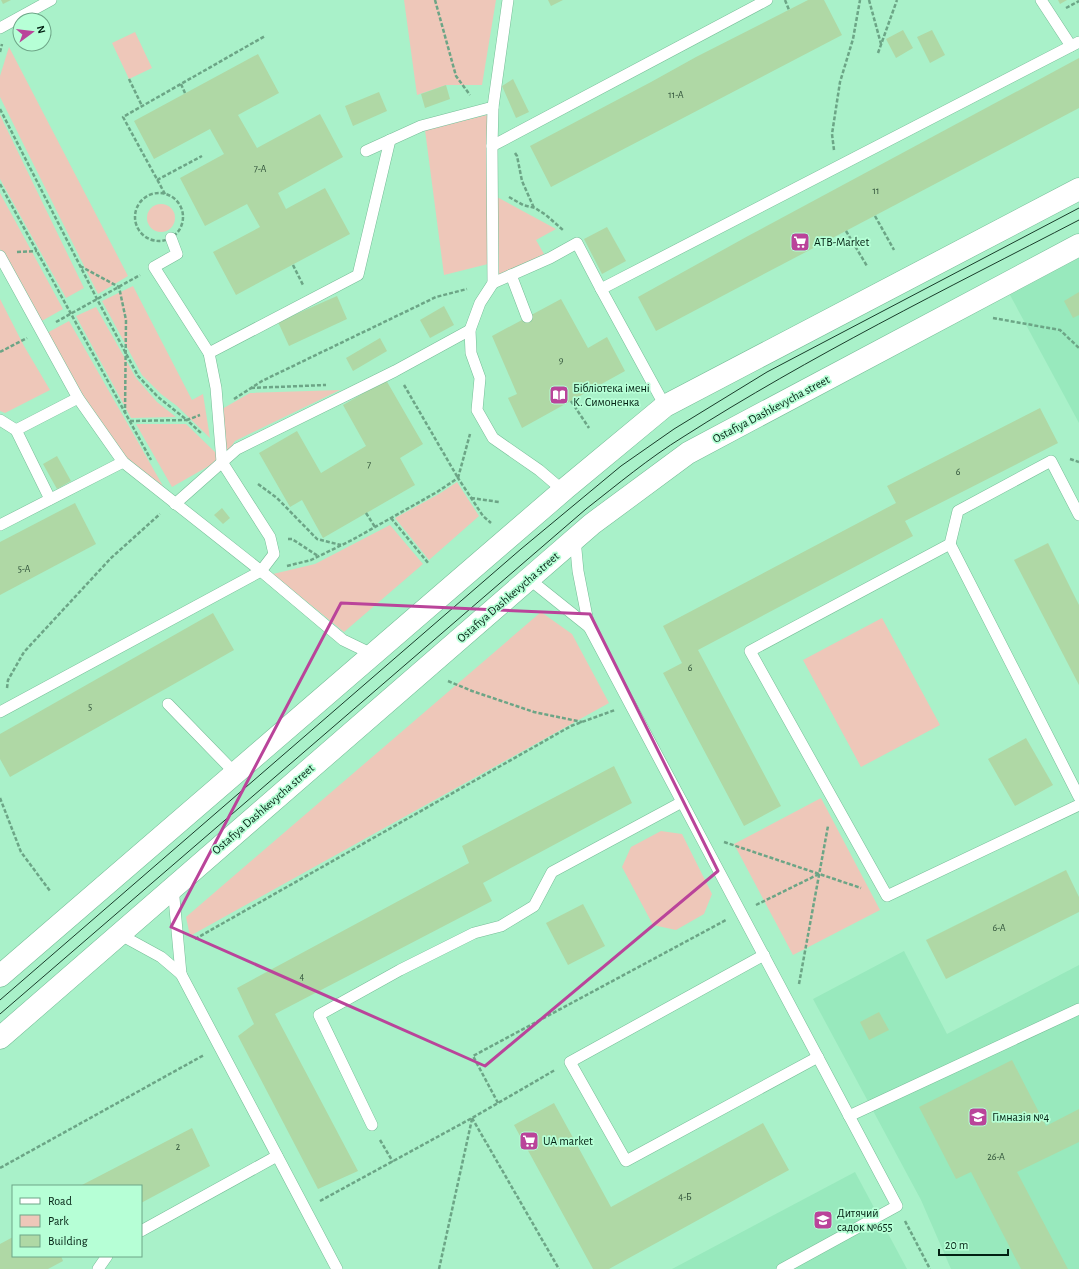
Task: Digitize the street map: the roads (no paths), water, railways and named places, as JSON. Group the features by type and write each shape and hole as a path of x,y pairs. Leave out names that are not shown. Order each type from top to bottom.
{"street":[{"path":"0,976 372,654 566,488 665,406 1079,189"},
{"name":"Ostafiya Dashkevycha street","path":"0,1038 592,524 688,453 1079,245"}],"lane":[{"path":"0,28 51,0"},
{"path":"508,0 492,107 493,283 480,303 470,330 471,353 480,378 477,410 493,438 539,470 559,487 566,488"},
{"path":"492,146 767,0"},
{"path":"601,289 1075,44 1041,0"},
{"path":"366,151 420,126 492,107"},
{"path":"209,353 358,275 390,140"},
{"path":"1,711 261,571 274,554 270,537 222,462 216,388 209,353 154,267 177,254 171,238"},
{"path":"493,283 550,258 577,243 665,406"},
{"path":"0,256 78,398 123,462 261,571 343,640 372,654"},
{"path":"511,276 527,317"},
{"path":"175,504 237,449 395,371 470,330"},
{"path":"16,430 78,398"},
{"path":"0,420 16,430 50,499"},
{"path":"1079,515 1051,461 958,511 950,544 1079,797"},
{"path":"0,525 123,462"},
{"path":"575,539 578,570 589,627 897,1206 782,1269"},
{"path":"950,544 750,650 887,896 1079,805"},
{"path":"529,579 589,627"},
{"path":"168,704 234,773"},
{"path":"372,1125 318,1015 400,970 474,933 502,926 534,906 552,872 682,802"},
{"path":"173,887 181,974"},
{"path":"119,934 162,957 181,974 337,1269"},
{"path":"764,955 570,1062 626,1160 818,1057"},
{"path":"849,1116 1079,1009"},
{"path":"142,1230 277,1156"},
{"path":"98,1269 106,1257"}],"tram line":[{"path":"0,1000 521,549 621,466 674,429 767,372 1079,208"},
{"path":"0,1014 586,509 646,462 670,445 731,407 829,351 1079,220"}],"place":[{"name":"ATB-Market","path":"800,242"},
{"name":"Бібліотека імені К. Симоненка","path":"559,395"},
{"name":"Гімназія №4","path":"978,1117"},
{"name":"UA market","path":"529,1141"},
{"name":"Дитячий садок №655","path":"823,1220"}]}
